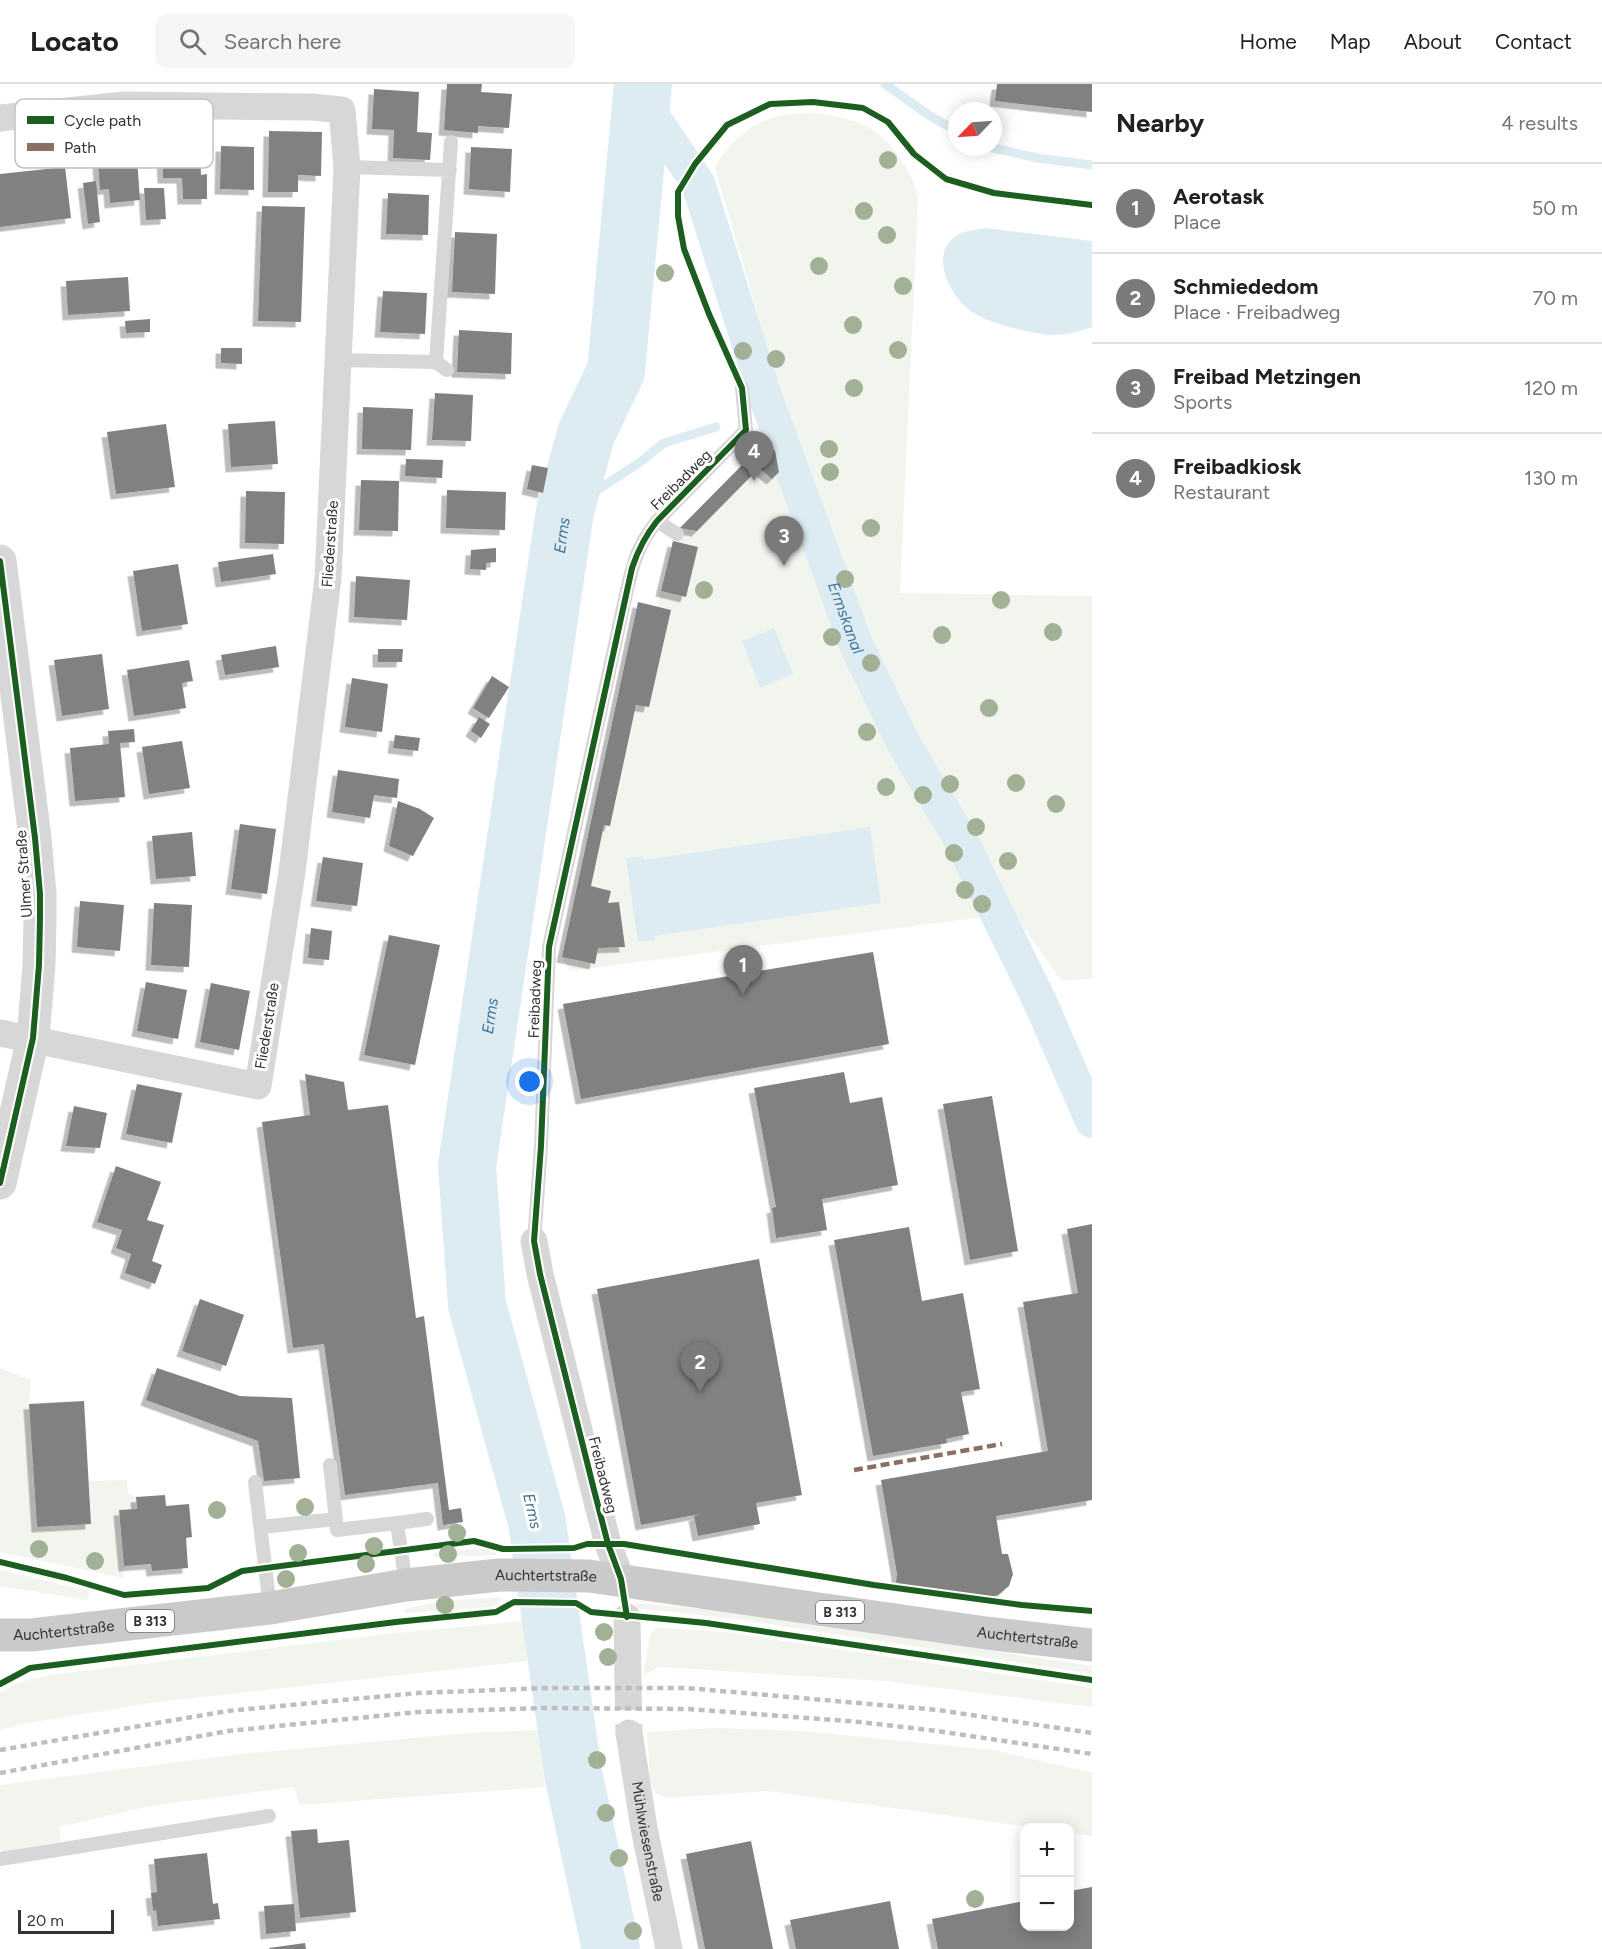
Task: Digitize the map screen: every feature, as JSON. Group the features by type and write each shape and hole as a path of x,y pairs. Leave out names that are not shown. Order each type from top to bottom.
{"main road":[{"name":"Auchtertstraße","path":"0,1635 31,1635 270,1608 406,1585 499,1575 589,1576 621,1579 986,1634 1092,1645"}],"street":[{"name":"Fliederstraße","path":"33,1038 258,1086 292,872 328,578 348,167 342,110 312,107 213,106"},
{"name":"Fliederstraße","path":"0,118 15,116"},
{"name":"Ulmer Straße","path":"0,1183 33,1038 39,965 40,894 1,570"},
{"path":"0,1033 33,1038"},
{"name":"Freibadweg","path":"534,1241 540,1274 594,1490 608,1544 621,1579"},
{"path":"627,1617 628,1683"},
{"name":"Mühlwiesenstraße","path":"629,1733 644,1828 669,1949"}],"lane":[{"path":"339,360 442,366 451,142"},
{"path":"348,167 450,170"},
{"name":"Freibadweg","path":"534,1241 541,1146 549,947 632,568 644,537 657,521 747,430 742,388"},
{"path":"657,521 677,534"},
{"path":"330,1465 337,1530 427,1519"},
{"path":"255,1482 270,1608"},
{"path":"261,1527 336,1518"},
{"path":"397,1523 406,1585"},
{"path":"0,1859 269,1816"}],"shaded area":[{"path":"815,113 860,123 884,139 907,168 918,201 900,593 1092,596 1092,979 1061,980 1013,913 570,971 562,957 638,602 657,606 673,541 680,528 788,418 715,168 734,141 761,122 783,115"},
{"path":"985,228 1092,241 1092,327 1077,332 1051,335 1032,332 989,320 963,305 955,295 944,272 945,249 951,240 962,233"},
{"path":"774,628 793,674 760,688 742,641"},
{"path":"870,827 881,903 654,936 654,940 638,942 626,858 643,856 644,860"},
{"path":"0,1368 31,1380 29,1404 37,1527 91,1524 89,1481 127,1480 128,1494 136,1497 137,1509 119,1511 123,1578 0,1552"},
{"path":"484,1548 496,1552 496,1555 435,1557 433,1555 434,1553"},
{"path":"0,1570 89,1591 88,1600 0,1586"},
{"path":"501,1597 501,1601 490,1607 406,1613 405,1610 441,1601"},
{"path":"635,1603 738,1612 1092,1666 1092,1674 738,1619 635,1608"},
{"path":"523,1621 527,1661 157,1702 22,1724 0,1730 0,1693 18,1683 50,1675 395,1633"},
{"path":"661,1628 726,1632 1092,1688 1092,1707 885,1681 659,1667 643,1676 651,1633"},
{"path":"714,1728 803,1731 993,1750 1092,1773 1092,1836 1074,1834 1074,1823 1020,1823 1020,1825 769,1791 667,1798 655,1793 650,1781 647,1732"},
{"path":"538,1730 545,1787 299,1805 294,1787 150,1806 59,1827 61,1841 3,1852 0,1850 0,1785 233,1755 468,1733"}],"building":[{"path":"447,84 482,84 481,92 512,94 509,128 478,126 478,133 444,130"},
{"path":"997,84 1092,84 1092,112 995,101"},
{"path":"374,89 419,92 417,132 432,133 430,160 393,158 394,130 372,129"},
{"path":"269,131 322,132 321,176 298,175 298,192 268,192"},
{"path":"221,146 254,147 254,190 220,189"},
{"path":"471,147 512,149 510,192 469,189"},
{"path":"65,168 71,218 0,227 0,174"},
{"path":"98,168 138,168 140,200 110,203 109,189 100,190"},
{"path":"163,168 201,168 201,175 207,174 207,199 183,199 182,178 163,178"},
{"path":"96,181 100,222 88,224 83,183"},
{"path":"144,188 164,188 166,219 146,220"},
{"path":"388,193 429,195 428,235 386,234"},
{"path":"262,206 305,207 301,322 258,321"},
{"path":"455,232 497,234 495,294 452,292"},
{"path":"128,277 130,311 68,315 66,281"},
{"path":"383,291 427,293 425,334 380,332"},
{"path":"150,319 150,332 126,333 125,321"},
{"path":"459,330 512,333 511,374 457,372"},
{"path":"221,348 242,348 242,364 221,363"},
{"path":"435,393 473,395 471,441 432,440"},
{"path":"363,407 413,409 411,450 362,449"},
{"path":"275,421 278,464 231,467 228,424"},
{"path":"166,424 175,487 116,494 107,432"},
{"path":"766,441 775,451 779,472 772,479 759,468 697,531 680,528"},
{"path":"406,459 443,460 442,478 405,476"},
{"path":"532,465 548,468 543,493 527,489"},
{"path":"361,480 399,481 398,531 359,530"},
{"path":"447,490 506,492 505,530 446,528"},
{"path":"246,491 285,492 284,544 245,543"},
{"path":"673,541 698,547 686,597 661,591"},
{"path":"496,548 496,562 486,563 486,570 470,569 471,550"},
{"path":"273,554 276,574 221,582 218,562"},
{"path":"178,564 188,624 142,631 133,571"},
{"path":"356,576 410,580 407,620 354,617"},
{"path":"638,602 671,610 649,707 636,705 610,826 604,825 591,886 611,891 608,903 619,902 625,947 598,948 595,964 562,957"},
{"path":"276,646 279,667 225,675 221,655"},
{"path":"378,649 403,649 402,662 378,662"},
{"path":"102,654 109,709 62,716 54,660"},
{"path":"189,660 193,681 182,683 186,708 134,716 127,670"},
{"path":"492,676 509,687 489,718 473,708"},
{"path":"352,678 388,684 382,732 345,727"},
{"path":"479,717 490,724 481,738 471,731"},
{"path":"134,729 135,742 120,743 125,797 75,801 70,748 109,744 108,731"},
{"path":"395,735 420,738 418,751 393,748"},
{"path":"182,741 190,788 149,794 142,747"},
{"path":"338,770 399,779 397,798 374,795 370,818 332,812"},
{"path":"398,801 420,809 434,818 413,856 389,846"},
{"path":"240,824 276,829 267,894 231,889"},
{"path":"192,832 196,876 156,879 152,836"},
{"path":"323,857 363,863 357,906 316,901"},
{"path":"80,901 124,905 120,951 77,947"},
{"path":"154,903 192,905 189,967 151,965"},
{"path":"311,928 332,931 329,960 308,958"},
{"path":"389,935 440,945 415,1065 364,1055"},
{"path":"873,952 889,1044 581,1099 563,1004"},
{"path":"146,982 187,990 178,1039 137,1031"},
{"path":"211,983 250,991 239,1050 200,1042"},
{"path":"844,1072 850,1103 882,1097 898,1185 822,1199 827,1230 776,1238 772,1208 776,1207 754,1088"},
{"path":"305,1074 344,1082 348,1110 388,1105 416,1318 424,1316 449,1510 461,1508 463,1522 443,1525 438,1483 345,1495 324,1344 293,1348 262,1122 310,1115"},
{"path":"137,1084 182,1093 172,1143 126,1134"},
{"path":"992,1096 1018,1251 970,1260 943,1104"},
{"path":"74,1106 107,1113 100,1148 66,1146"},
{"path":"116,1166 161,1182 147,1220 164,1225 152,1261 162,1265 155,1284 125,1273 131,1254 116,1248 122,1230 97,1222"},
{"path":"1092,1224 1092,1500 996,1516 1002,1554 1008,1554 1013,1574 1009,1586 998,1595 988,1598 898,1584 881,1480 1048,1451 1023,1302 1078,1293 1067,1229"},
{"path":"909,1227 922,1301 963,1293 980,1389 961,1392 969,1434 946,1439 947,1443 873,1456 834,1240"},
{"path":"759,1259 802,1495 756,1503 760,1524 698,1536 694,1516 700,1514 641,1525 597,1289"},
{"path":"200,1299 244,1315 226,1366 182,1351"},
{"path":"157,1368 240,1396 292,1398 300,1478 264,1481 258,1441 146,1400"},
{"path":"84,1401 91,1524 37,1527 29,1404"},
{"path":"165,1495 166,1506 189,1504 192,1537 186,1538 188,1568 152,1571 151,1564 124,1566 119,1510 137,1509 136,1497"},
{"path":"317,1829 318,1843 349,1840 356,1912 300,1918 291,1831"},
{"path":"751,1841 773,1949 705,1949 686,1854"},
{"path":"207,1853 213,1904 218,1903 220,1919 158,1926 151,1893 157,1892 154,1859"},
{"path":"1092,1887 1092,1949 938,1949 932,1919 1020,1902 1020,1931 1074,1931 1074,1890"},
{"path":"890,1901 899,1949 796,1949 790,1920"},
{"path":"294,1904 296,1931 266,1934 264,1906"},
{"path":"305,1943 306,1949 269,1948"}],"waterway":[{"name":"Erms","path":"611,1949 573,1773 537,1522 477,1305 467,1166 565,511 586,434 616,371 643,84"},
{"path":"885,84 948,126"},
{"name":"Ermskanal","path":"641,99 698,183 765,396 857,647 904,744 963,844 1041,1004 1092,1121"},
{"path":"1002,150 1037,158 1092,165"},
{"path":"565,511 639,463 664,443 716,427"}],"tunnel":[{"path":"628,1683 629,1733"}],"railway":[{"path":"0,1750 227,1711 418,1693 547,1688 687,1688 938,1710 1092,1733"},
{"path":"0,1773 228,1731 418,1712 545,1708 689,1709 860,1722 1092,1754"}],"marked path":[{"path":"854,1470 1002,1444"}],"cycle path":[{"path":"627,1617 621,1579 608,1544 594,1490 540,1274 534,1241 541,1146 549,947 632,568 642,543 657,521 746,430 742,388 709,314 684,249 678,216 678,192 695,164 727,125 770,104 813,102 863,108 888,122 914,154 946,179 994,193 1092,205"},
{"path":"0,561 40,894 39,965 33,1038 0,1183"},
{"path":"0,1562 124,1595 208,1588 242,1571 474,1541 503,1549 574,1548 587,1544 624,1544 874,1585 1022,1605 1092,1611"},
{"path":"0,1684 30,1668 396,1622 496,1612 514,1602 576,1603 591,1612 706,1623 1092,1680"}],"place":[{"name":"Freibadkiosk","path":"754,481"},
{"name":"Freibad Metzingen","path":"784,566"},
{"name":"Aerotask","path":"743,995"},
{"name":"Schmiededom","path":"700,1392"}]}
